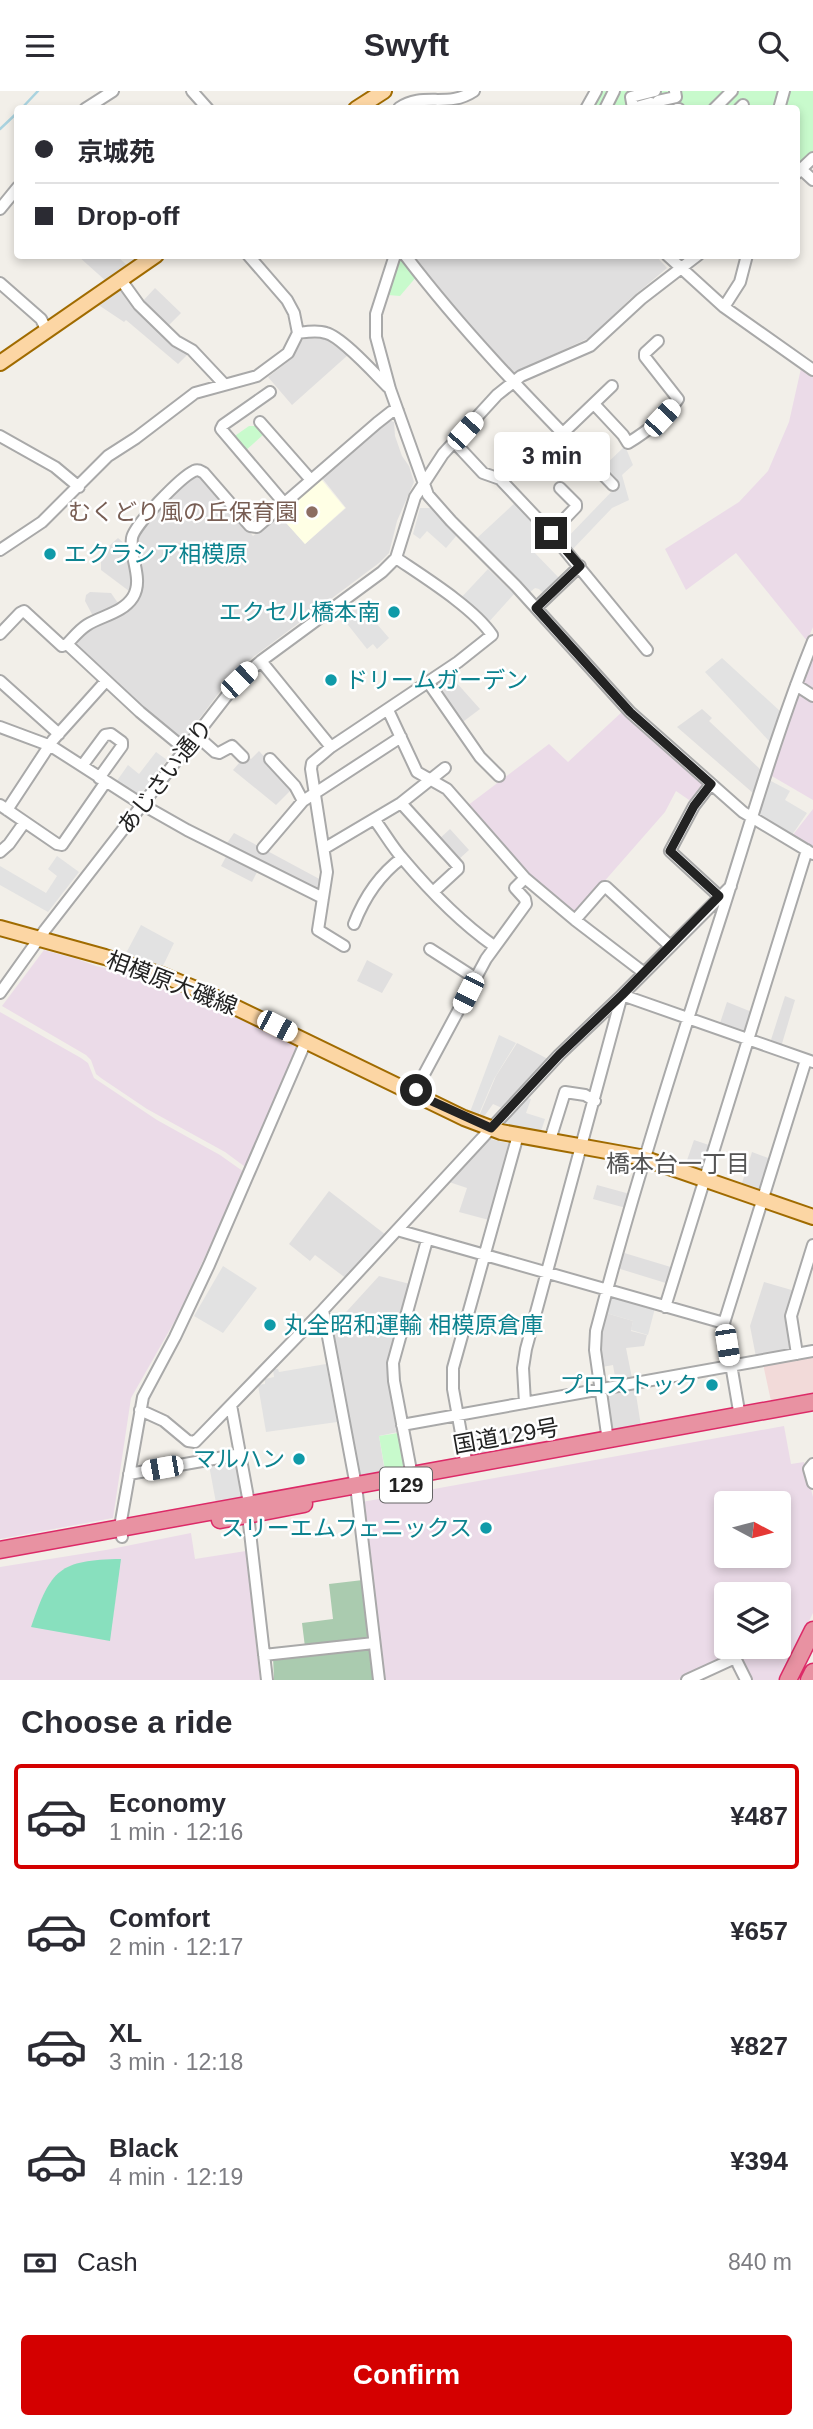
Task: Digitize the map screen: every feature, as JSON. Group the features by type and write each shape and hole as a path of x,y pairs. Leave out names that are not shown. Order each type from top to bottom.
{"highway":[{"name":"国道129号","path":"356,1490 412,1476 813,1402"},
{"name":"国道129号","path":"0,1558 249,1509 813,1412"},
{"name":"国道129号","path":"0,1550 122,1532"},
{"path":"788,1680 813,1630"},
{"path":"797,1680 813,1651"},
{"path":"809,1680 813,1672"}],"main road":[{"path":"362,105 384,91"},
{"path":"0,363 150,259"},
{"name":"相模原大磯線","path":"0,928 162,975 208,994 491,1128 643,1158 813,1216"}],"street":[{"path":"91,105 113,91"},
{"path":"191,91 204,105"},
{"path":"384,91 397,105"},
{"path":"405,105 414,100 452,101 474,91"},
{"path":"659,105 658,101 676,97 675,91"},
{"path":"632,105 631,97 650,92"},
{"path":"800,170 813,158"},
{"path":"0,209 14,192"},
{"path":"0,550 41,522 114,451 136,438 195,393 247,380 265,372 288,353 298,333 296,318 287,300 251,259"},
{"path":"394,259 376,314 378,352 428,495 630,712 750,817 810,852 748,1039 665,1307"},
{"path":"408,259 438,297 513,381 613,485"},
{"path":"724,307 740,282 746,259"},
{"path":"344,946 319,933 327,877 312,763 331,747 458,662 492,633 461,604 396,558 415,497 443,454 513,381 590,346 683,261 724,307 813,370"},
{"path":"121,280 139,305 176,341 192,351 224,384"},
{"path":"0,283 41,319 47,331"},
{"path":"298,333 329,334 390,389"},
{"path":"594,404 624,435 628,443 662,418 678,399 645,357 658,341"},
{"path":"563,433 612,386"},
{"path":"270,392 221,429 284,503"},
{"path":"0,634 24,611 62,646 86,626 130,601 136,586 131,541 135,528 194,471 204,473 254,528 377,423 391,412 398,411"},
{"path":"260,422 311,480"},
{"path":"0,436 55,467 79,487"},
{"path":"455,443 483,473 500,479 551,533 647,650"},
{"path":"551,533 576,506 560,488"},
{"name":"あじさい通り","path":"0,993 239,680 382,572 396,558"},
{"path":"536,608 580,566"},
{"path":"608,1441 599,1390 595,1340 607,1290 643,1158 731,885 750,817 813,641"},
{"path":"67,644 186,750"},
{"path":"261,661 331,747"},
{"path":"0,681 59,734"},
{"path":"82,767 105,735 111,734 122,742 102,781 62,845 3,808 59,734 106,681"},
{"path":"428,681 480,757 499,776"},
{"path":"796,685 813,696"},
{"path":"388,710 417,772 447,789 525,878 643,972"},
{"path":"0,727 51,745 102,781 143,805 323,898"},
{"path":"197,736 215,752 232,746 243,757"},
{"path":"263,848 303,801 401,737"},
{"path":"270,759 295,786 303,801"},
{"path":"324,848 401,803 445,768"},
{"path":"711,784 694,806 670,851 719,896"},
{"path":"401,803 458,866 433,892"},
{"path":"374,820 402,858 433,892 467,926 494,946"},
{"path":"0,852 22,829 24,823"},
{"path":"354,924 363,901 386,871 402,858"},
{"path":"414,1093 475,978 494,946 526,904 516,890 525,878"},
{"path":"140,1410 164,1420 193,1443 323,1310 559,1055 731,885"},
{"path":"575,920 606,887 669,945"},
{"path":"430,949 475,978"},
{"path":"622,995 809,1061 762,1199 724,1324 740,1417"},
{"path":"525,1403 524,1359 622,995"},
{"path":"122,1532 143,1397 175,1337 235,1207 306,1041"},
{"path":"550,1140 565,1092 585,1095 595,1101"},
{"path":"467,1466 453,1389 453,1367 518,1135"},
{"path":"397,1230 724,1324"},
{"path":"412,1476 393,1363 427,1240"},
{"path":"797,1354 791,1317 813,1245"},
{"path":"323,1310 356,1490 379,1680"},
{"path":"402,1425 813,1351"},
{"path":"231,1405 249,1509 267,1680"},
{"path":"130,1473 241,1454"},
{"path":"813,1464 810,1469 813,1483"},
{"path":"264,1655 374,1643"},
{"path":"687,1680 733,1659 746,1680"}],"shaded area":[{"path":"81,259 120,259 129,267 107,282"},
{"path":"414,259 659,259 667,268 591,337 514,373 454,308"},
{"path":"123,287 190,352 178,364 126,320 124,322 97,304"},
{"path":"155,288 181,313 168,326 141,303"},
{"path":"308,338 325,339 348,355 292,405 268,377 290,360 301,341"},
{"path":"802,364 813,370 813,627 807,641 736,553 686,590 665,549 739,502 768,471 789,422"},
{"path":"389,420 394,422 395,436 414,482 397,521 389,553 236,670 182,742 77,648 77,641 86,632 125,611 137,597 101,570 101,553 118,538 135,553 137,533 195,474 202,476 253,536 279,515 305,544 346,508 322,478"},
{"path":"625,446 633,465 622,475 629,500 612,508 572,550 563,542 617,486 601,469"},
{"name":"むくどり風の丘保育園","path":"321,479 345,508 305,544 279,515"},
{"path":"517,501 547,532 532,550 559,578 543,593 535,588 530,592 477,538"},
{"path":"420,508 432,508 457,535 446,548 427,531 420,539 413,534"},
{"path":"488,569 514,594 487,624 459,600"},
{"path":"90,592 111,593 120,606 94,618 85,601"},
{"path":"359,603 389,638 377,649 373,644 367,649 341,616"},
{"path":"813,653 813,800 770,775"},
{"path":"722,658 781,712 770,742 705,672"},
{"path":"447,672 480,709 460,724 433,682"},
{"path":"702,709 712,718 709,721 761,770 753,793 677,727"},
{"path":"623,711 703,784 704,788 692,802 676,791 665,812 574,916 526,876 467,806 549,744 568,762"},
{"path":"259,751 293,788 276,805 233,770 246,755 251,759"},
{"path":"156,752 167,760 138,798 114,785 128,765 139,774"},
{"path":"769,780 790,791 785,800 807,813 792,835 759,815"},
{"path":"813,809 813,848 792,836"},
{"path":"450,829 469,850 457,861 438,840"},
{"path":"234,833 325,882 322,894 225,846"},
{"path":"228,853 259,868 252,882 221,866"},
{"path":"57,856 79,872 48,912 0,885 0,866 46,893 57,876 48,869"},
{"path":"141,925 174,943 161,970 124,957"},
{"path":"44,950 96,966 166,982 299,1044 247,1166 147,1109 96,1074 86,1055 2,1006"},
{"path":"367,960 393,974 382,993 357,981"},
{"path":"785,996 795,1000 781,1047 770,1043"},
{"path":"727,1002 752,1012 746,1034 719,1026"},
{"path":"0,1012 81,1058 88,1063 94,1078 157,1120 220,1155 244,1172 177,1317 131,1398 113,1518 0,1539"},
{"path":"499,1035 516,1043 494,1079 478,1116 470,1112"},
{"path":"517,1043 548,1059 502,1108 493,1104 483,1118 479,1116 496,1076"},
{"path":"523,1097 531,1099 526,1113 545,1119 540,1134 500,1125"},
{"path":"490,1139 508,1143 510,1146 489,1220 459,1212 467,1188 449,1182"},
{"path":"694,1140 712,1146 703,1173 685,1166"},
{"path":"752,1152 771,1159 758,1192 741,1186"},
{"path":"597,1185 630,1194 626,1208 593,1199"},
{"path":"329,1191 386,1235 347,1279 315,1255 310,1261 289,1244"},
{"path":"621,1252 674,1268 669,1284 617,1268"},
{"path":"223,1266 257,1288 223,1333 194,1316"},
{"path":"379,1276 410,1284 388,1369 398,1432 379,1436 385,1472 359,1477 331,1318 337,1322"},
{"path":"764,1282 795,1291 787,1323 792,1349 756,1357 750,1326"},
{"path":"612,1296 655,1308 648,1335 631,1330 633,1321 606,1313"},
{"path":"606,1313 633,1321 631,1331 647,1335 644,1346 626,1348 632,1378 630,1380 616,1383 613,1365 602,1367 599,1344"},
{"path":"813,1354 813,1393 771,1401 763,1364"},
{"path":"326,1364 337,1422 266,1432 258,1385 265,1384 265,1379 274,1377 273,1369 278,1369 279,1372"},
{"path":"635,1388 641,1426 615,1431 612,1428 606,1395"},
{"path":"529,1424 533,1446 470,1457 465,1436"},
{"path":"784,1426 791,1464 804,1462 813,1497 813,1613 791,1658 791,1582 714,1582 714,1659 721,1659 678,1680 383,1680 362,1502"},
{"path":"236,1460 242,1498 216,1503 209,1465"},
{"path":"191,1533 195,1559 246,1551 260,1680 0,1680 0,1567"},
{"path":"363,1580 370,1640 305,1647 302,1623 333,1619 329,1584"},
{"path":"371,1648 375,1680 274,1680 273,1657"},
{"path":"741,1659 790,1659 780,1680 751,1680"}],"green space":[{"path":"602,91 813,91 813,151 800,162 800,105 595,105"},
{"path":"400,259 403,259 417,276 400,296 388,295"},
{"path":"260,422 264,434 244,452 229,440 249,426"},
{"path":"398,1433 405,1466 385,1470 379,1436"},
{"path":"121,1559 110,1641 31,1627 45,1592 60,1572 84,1562"}],"waterway":[{"path":"25,105 38,91"},
{"path":"0,129 14,116"}],"place":[{"name":"むくどり風の丘保育園","path":"312,512"},
{"name":"エクラシア相模原","path":"50,554"},
{"name":"エクセル橋本南","path":"394,612"},
{"name":"ドリームガーデン","path":"331,680"},
{"name":"丸全昭和運輸 相模原倉庫","path":"270,1325"},
{"name":"プロストック","path":"712,1385"},
{"name":"マルハン","path":"299,1459"},
{"name":"スリーエムフェニックス","path":"486,1528"}],"district":[{"name":"橋本台一丁目","path":"678,1164"}],"route":[{"path":"416,1090 414,1093 491,1128 559,1055 719,896 670,851 694,806 711,784 630,712 536,608 580,566 551,533"}]}
